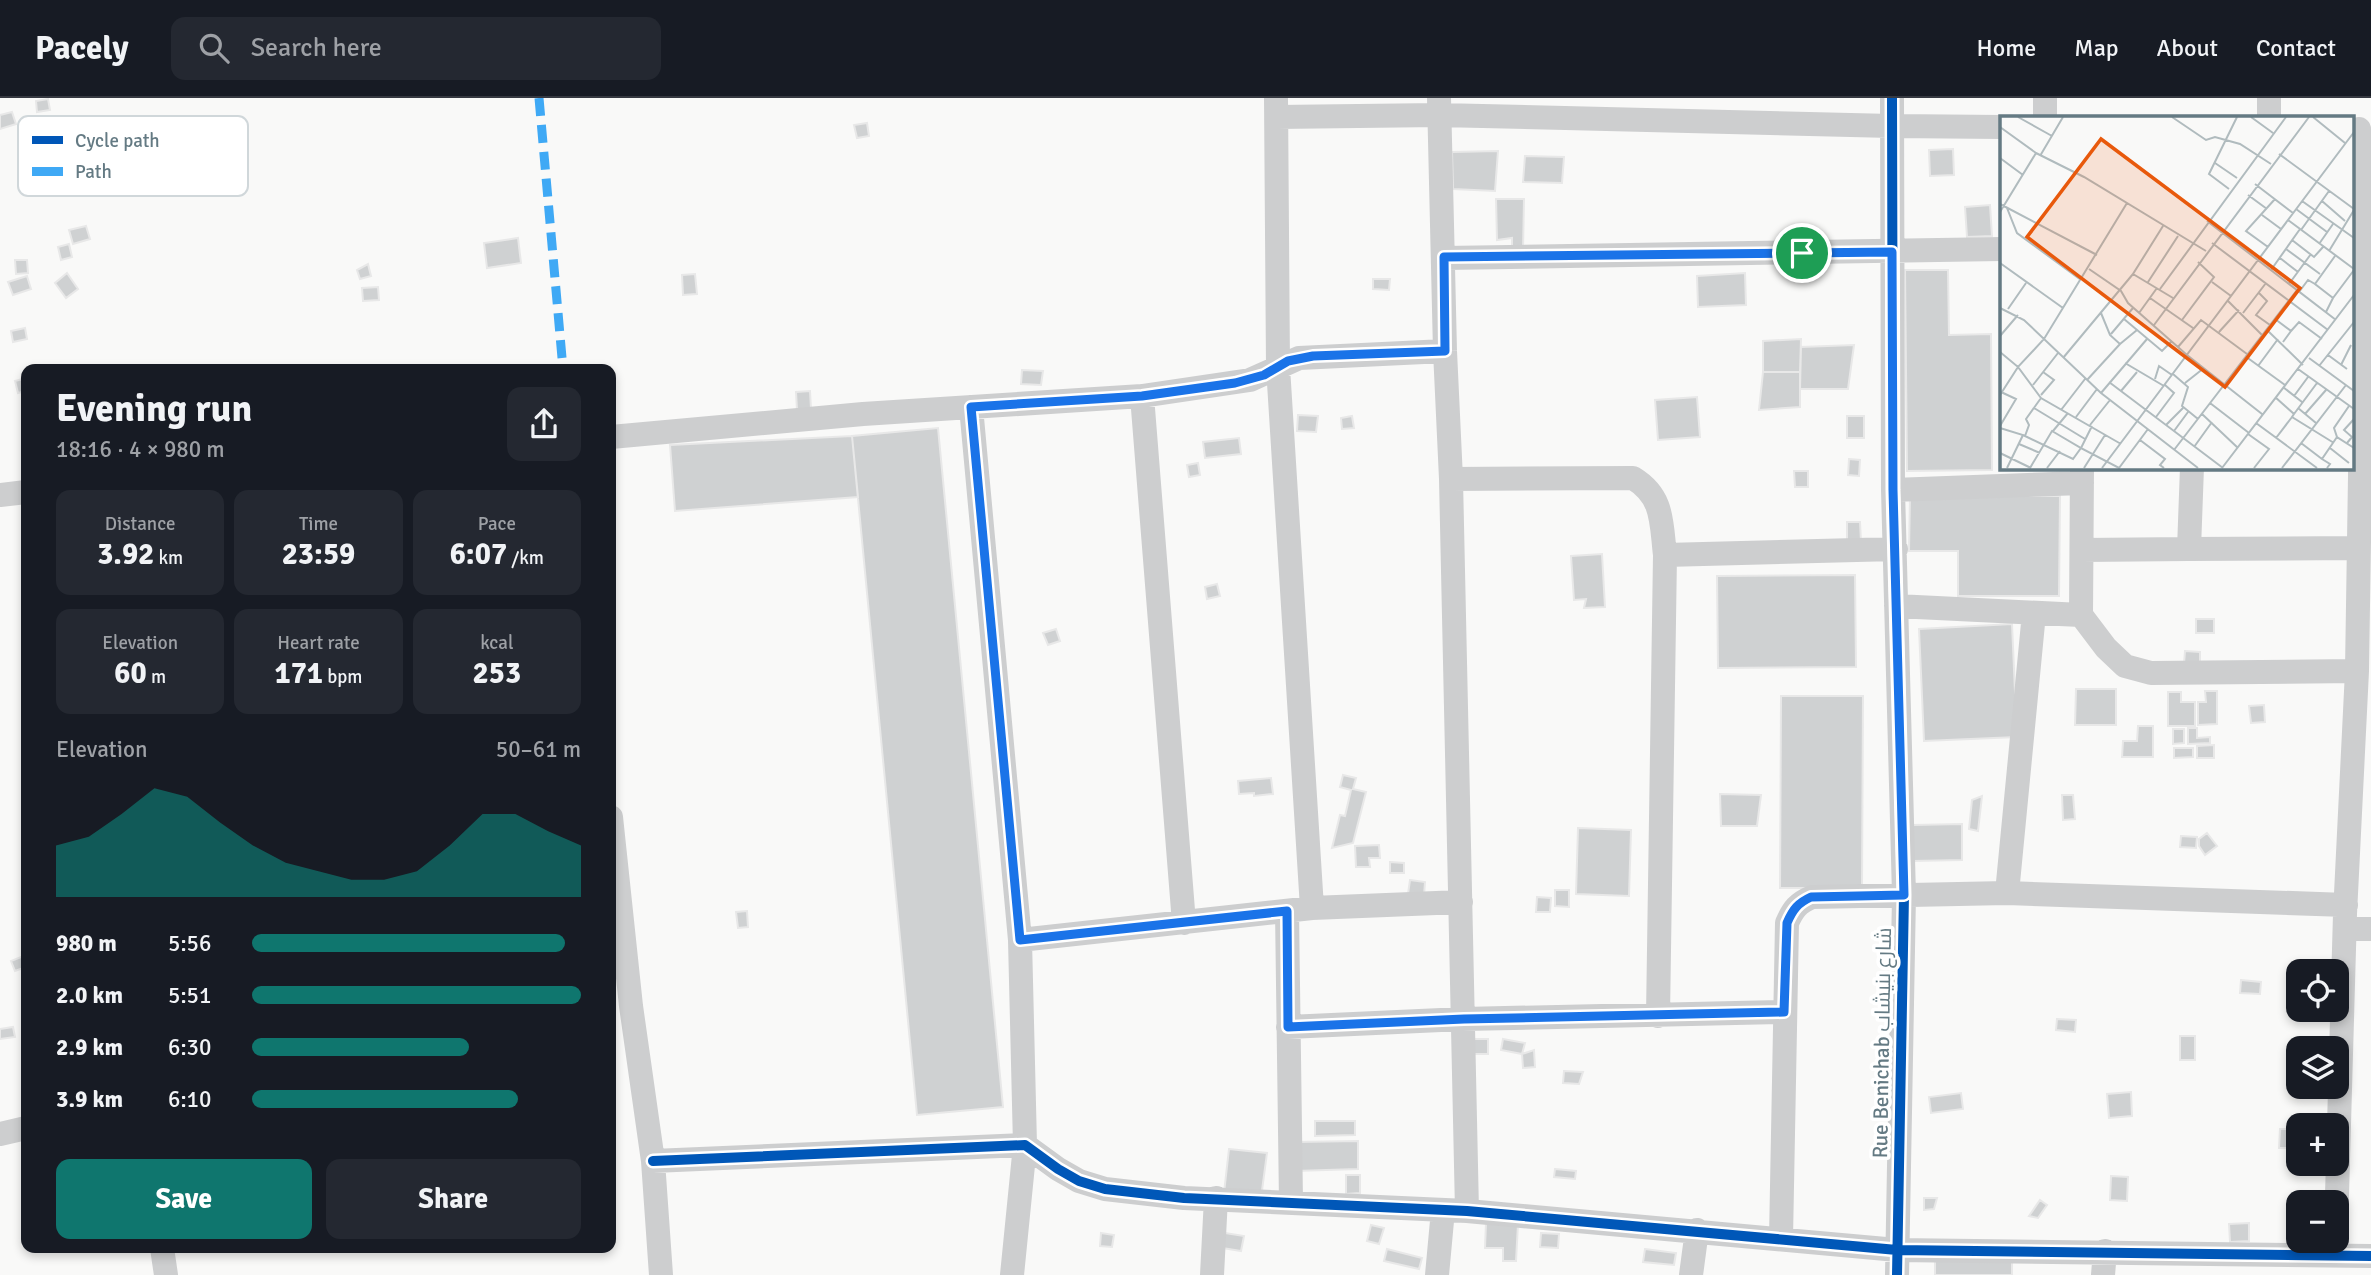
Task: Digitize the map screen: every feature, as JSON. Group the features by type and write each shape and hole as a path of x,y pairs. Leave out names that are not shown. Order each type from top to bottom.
{"street":[{"name":"Rue Benichab شارع بنيشاب","path":"1892,98 1893,490 1904,895 1897,1275"},
{"path":"2045,98 2045,116"},
{"path":"2269,98 2269,116"},
{"path":"1437,1275 1455,1210 1464,1019 1439,106"},
{"path":"1312,908 1278,367 1277,107 1439,106 1892,126 2000,127"},
{"path":"2337,1190 2345,917 2357,671 2364,605 2358,548 2366,476 2361,129"},
{"path":"1444,257 2000,249"},
{"path":"616,437 863,414 1142,396 1250,380 1299,358 1445,351"},
{"path":"1142,396 1184,923"},
{"path":"971,407 1020,940 1025,1145 1012,1275"},
{"path":"2189,549 2192,469"},
{"path":"1893,490 2082,475 2081,615 2106,648 2125,666 2151,673 2357,671"},
{"path":"1451,479 1633,478 1650,490 1657,501 1665,555 1658,1016"},
{"path":"0,495 21,493"},
{"path":"2082,550 2358,548"},
{"path":"1665,555 1896,549"},
{"path":"1896,606 2081,615"},
{"path":"2007,893 2034,612"},
{"path":"1782,1239 1787,923 1793,909 1800,902 1811,897 2007,893 2345,917 2371,929"},
{"path":"1020,940 1312,908 1461,902"},
{"path":"1287,911 1291,1202"},
{"path":"616,912 621,1008 653,1161 661,1275"},
{"path":"1288,1027 1464,1019 1784,1012"},
{"path":"0,1134 21,1129"},
{"path":"653,1161 1025,1145 1079,1181 1105,1189 1147,1195 1455,1210 1897,1250 2104,1263 2371,1256"},
{"path":"1212,1275 1216,1198"},
{"path":"1691,1275 1697,1230"},
{"path":"163,1253 166,1275"}],"building":[{"path":"48,99 50,110 37,112 36,101"},
{"path":"12,112 16,124 0,129 0,115"},
{"path":"867,123 869,136 857,138 854,125"},
{"path":"1953,149 1954,175 1930,176 1929,150"},
{"path":"1498,151 1495,191 1453,189 1452,152"},
{"path":"1525,156 1564,157 1562,183 1523,182"},
{"path":"1496,199 1524,199 1523,251 1512,251 1512,238 1497,240"},
{"path":"1990,205 1992,236 1967,237 1965,207"},
{"path":"86,226 90,239 73,244 69,230"},
{"path":"518,238 521,263 487,268 484,243"},
{"path":"69,244 72,257 61,260 58,247"},
{"path":"15,260 27,260 28,273 16,274"},
{"path":"368,264 371,276 360,279 357,270"},
{"path":"1905,270 1948,270 1949,335 1991,334 1992,470 1907,471"},
{"path":"67,273 78,289 66,298 55,283"},
{"path":"1745,273 1746,305 1698,307 1697,276"},
{"path":"695,274 697,294 683,295 682,275"},
{"path":"27,276 31,289 13,295 8,282"},
{"path":"1373,279 1390,279 1389,290 1373,289"},
{"path":"378,287 379,300 363,301 362,288"},
{"path":"25,328 27,339 13,342 11,331"},
{"path":"1801,339 1800,372 1763,372 1763,341"},
{"path":"1854,345 1848,389 1800,389 1801,347"},
{"path":"1022,370 1043,371 1041,385 1021,384"},
{"path":"1763,372 1800,372 1800,407 1759,410"},
{"path":"21,379 21,392 18,393 15,381"},
{"path":"810,391 811,409 797,410 796,392"},
{"path":"1697,397 1700,437 1658,440 1655,400"},
{"path":"1298,415 1318,416 1316,432 1297,431"},
{"path":"1352,416 1354,428 1342,429 1341,418"},
{"path":"1847,416 1864,416 1864,438 1847,438"},
{"path":"938,428 1003,1107 917,1115 852,436"},
{"path":"852,436 858,497 675,511 670,445"},
{"path":"1239,438 1241,454 1205,458 1203,442"},
{"path":"1849,459 1860,460 1859,476 1848,475"},
{"path":"1198,463 1200,475 1189,477 1187,465"},
{"path":"1794,471 1808,471 1808,487 1795,487"},
{"path":"1910,496 2060,496 2059,596 1958,596 1958,551 1909,551"},
{"path":"1847,522 1860,522 1861,542 1847,542"},
{"path":"1602,554 1605,607 1584,608 1586,599 1574,600 1571,556"},
{"path":"1855,575 1856,667 1718,668 1717,576"},
{"path":"1217,584 1220,596 1207,599 1205,587"},
{"path":"2196,619 2214,619 2214,633 2196,633"},
{"path":"2012,624 2017,737 1924,741 1919,629"},
{"path":"1056,629 1060,641 1048,645 1043,633"},
{"path":"2185,651 2200,652 2200,664 2184,664"},
{"path":"2076,689 2116,689 2116,725 2075,725"},
{"path":"2205,691 2217,691 2217,724 2198,725 2198,702 2206,702"},
{"path":"2168,692 2181,692 2181,702 2195,702 2195,726 2168,726"},
{"path":"1781,696 1863,696 1862,888 1780,888"},
{"path":"2264,705 2265,722 2251,723 2249,706"},
{"path":"2138,726 2153,726 2153,757 2122,757 2123,741 2137,741"},
{"path":"2188,728 2197,728 2197,738 2210,737 2210,743 2188,744"},
{"path":"2173,729 2184,729 2184,743 2173,744"},
{"path":"2214,745 2214,758 2197,758 2197,746"},
{"path":"2174,748 2193,748 2193,757 2174,758"},
{"path":"1343,775 1356,778 1353,789 1366,792 1353,843 1332,848 1340,815 1345,816 1351,790 1340,787"},
{"path":"1271,778 1273,794 1239,794 1238,781"},
{"path":"1720,794 1761,795 1757,826 1721,826"},
{"path":"2062,795 2073,795 2075,819 2063,820"},
{"path":"1982,796 1978,831 1969,829 1972,800"},
{"path":"1962,824 1962,860 1913,861 1913,825"},
{"path":"1578,828 1631,830 1629,896 1576,894"},
{"path":"2207,833 2217,846 2205,855 2199,846 2199,839"},
{"path":"2181,836 2197,837 2196,848 2180,847"},
{"path":"1379,845 1380,858 1369,858 1370,867 1356,867 1355,846"},
{"path":"1390,862 1404,863 1404,873 1390,873"},
{"path":"1410,880 1425,882 1424,896 1408,894"},
{"path":"1555,890 1569,890 1569,907 1555,906"},
{"path":"1537,897 1551,898 1550,912 1536,912"},
{"path":"747,911 748,927 738,928 736,912"},
{"path":"21,957 21,969 15,971 11,961"},
{"path":"2241,980 2261,982 2260,994 2240,993"},
{"path":"2057,1019 2076,1020 2075,1032 2056,1030"},
{"path":"13,1027 15,1037 0,1039 0,1029"},
{"path":"2180,1036 2195,1036 2195,1060 2180,1060"},
{"path":"1458,1039 1488,1039 1488,1054 1458,1054"},
{"path":"1503,1039 1525,1043 1522,1054 1501,1050"},
{"path":"1534,1050 1535,1067 1523,1068 1522,1054"},
{"path":"1564,1071 1583,1072 1579,1084 1563,1083"},
{"path":"2131,1092 2132,1116 2109,1118 2107,1094"},
{"path":"1961,1093 1963,1109 1931,1113 1929,1097"},
{"path":"1315,1121 1355,1121 1355,1135 1315,1136"},
{"path":"2280,1129 2286,1129 2286,1148 2279,1148"},
{"path":"1358,1141 1358,1169 1295,1171 1295,1142"},
{"path":"1229,1149 1267,1153 1261,1198 1224,1193"},
{"path":"1555,1169 1576,1171 1575,1179 1554,1177"},
{"path":"1346,1175 1360,1175 1360,1193 1346,1194"},
{"path":"2111,1176 2128,1177 2127,1201 2110,1200"},
{"path":"1924,1198 1937,1198 1934,1209 1924,1210"},
{"path":"2040,1200 2047,1205 2038,1218 2029,1216"},
{"path":"1486,1223 1518,1224 1516,1261 1503,1261 1503,1248 1485,1248"},
{"path":"2249,1223 2249,1241 2230,1242 2229,1224"},
{"path":"1371,1225 1384,1228 1379,1244 1367,1241"},
{"path":"1219,1232 1244,1236 1241,1251 1216,1247"},
{"path":"1101,1233 1114,1235 1112,1247 1100,1246"},
{"path":"1541,1233 1559,1234 1558,1248 1540,1247"},
{"path":"1387,1249 1422,1258 1419,1269 1384,1261"},
{"path":"1645,1249 1676,1253 1674,1265 1643,1262"},
{"path":"2012,1260 2012,1275 1935,1275 1935,1261"}],"marked path":[{"path":"539,98 563,364"}],"cycle path":[{"path":"1892,98 1893,490 1904,895 1897,1275"},
{"path":"653,1161 1025,1145 1079,1181 1105,1189 1184,1198 1467,1211 1897,1250 2371,1256"}],"route":[{"path":"1892,252 1893,490 1904,895 1811,897 1800,902 1793,909 1787,923 1784,1012 1464,1019 1288,1027 1287,911 1020,940 971,407 1142,396 1235,383 1264,375 1288,361 1313,356 1445,351 1444,257 1802,253 1892,252"}]}
